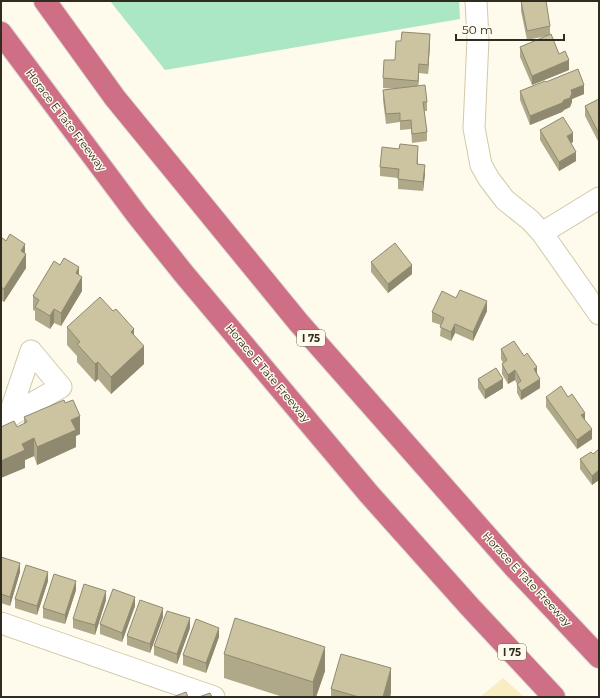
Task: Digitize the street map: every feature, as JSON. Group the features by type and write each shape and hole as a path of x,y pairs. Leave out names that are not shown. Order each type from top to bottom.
{"highway":[{"name":"Horace E Tate Freeway","path":"45,1 115,98 298,323 515,568 599,657"},
{"name":"Horace E Tate Freeway","path":"1,33 137,215 184,274 369,494 554,697"}],"street":[{"path":"476,1 478,39 474,128 481,165 488,179 505,200 530,220 542,233 599,314"},
{"path":"542,233 599,198"},
{"path":"1,624 214,697"}],"shaded area":[{"path":"503,678 524,697 480,697"}],"green space":[{"path":"110,1 459,1 460,19 165,70"}],"building":[{"path":"521,1 546,1 550,26 527,31"},
{"path":"402,32 430,34 428,65 419,64 418,81 383,78 384,60 395,60 396,41 401,41"},
{"path":"551,34 559,54 565,51 569,60 532,76 520,47"},
{"path":"578,69 584,85 571,90 572,93 570,98 564,100 562,103 530,116 520,91"},
{"path":"425,85 427,102 423,102 427,132 412,134 411,120 400,121 400,113 386,114 383,90"},
{"path":"599,99 599,134 585,106"},
{"path":"563,117 573,133 567,136 576,152 559,162 540,130"},
{"path":"400,144 418,146 417,164 425,165 423,182 398,179 399,169 380,167 382,147 399,149"},
{"path":"10,234 25,244 21,251 26,254 4,289 1,287 1,237 6,241"},
{"path":"395,243 412,265 388,284 371,262"},
{"path":"64,258 79,267 76,273 82,277 61,313 54,309 50,316 35,307 39,300 33,296 54,261 60,265"},
{"path":"460,290 487,301 473,332 455,324 451,332 440,327 444,318 432,312 442,291 456,298"},
{"path":"100,297 113,311 116,309 134,329 131,332 144,346 111,377 98,362 95,364 77,344 80,342 67,327"},
{"path":"514,341 524,356 527,353 537,367 534,369 540,379 521,391 517,384 521,381 515,370 508,375 502,364 507,360 501,349"},
{"path":"496,368 503,379 485,390 478,379"},
{"path":"561,386 568,397 572,394 585,413 581,415 592,429 577,440 546,397"},
{"path":"64,400 65,403 73,400 80,416 71,420 76,430 37,447 34,438 22,444 25,450 1,461 1,427 14,421 17,427 27,422 24,417"},
{"path":"599,449 599,470 592,476 580,459 591,452 593,454"},
{"path":"1,557 20,563 10,597 1,594"},
{"path":"26,565 48,572 37,606 15,599"},
{"path":"54,574 76,581 65,615 43,608"},
{"path":"84,584 106,591 95,625 73,619"},
{"path":"113,589 135,597 122,633 100,624"},
{"path":"140,600 163,608 150,644 127,636"},
{"path":"167,611 190,618 177,654 154,646"},
{"path":"235,618 325,647 313,682 224,654"},
{"path":"196,619 219,628 206,663 183,655"},
{"path":"341,654 391,668 383,697 359,697 331,689"},
{"path":"186,692 188,697 173,697"},
{"path":"210,693 212,697 199,697"}]}
